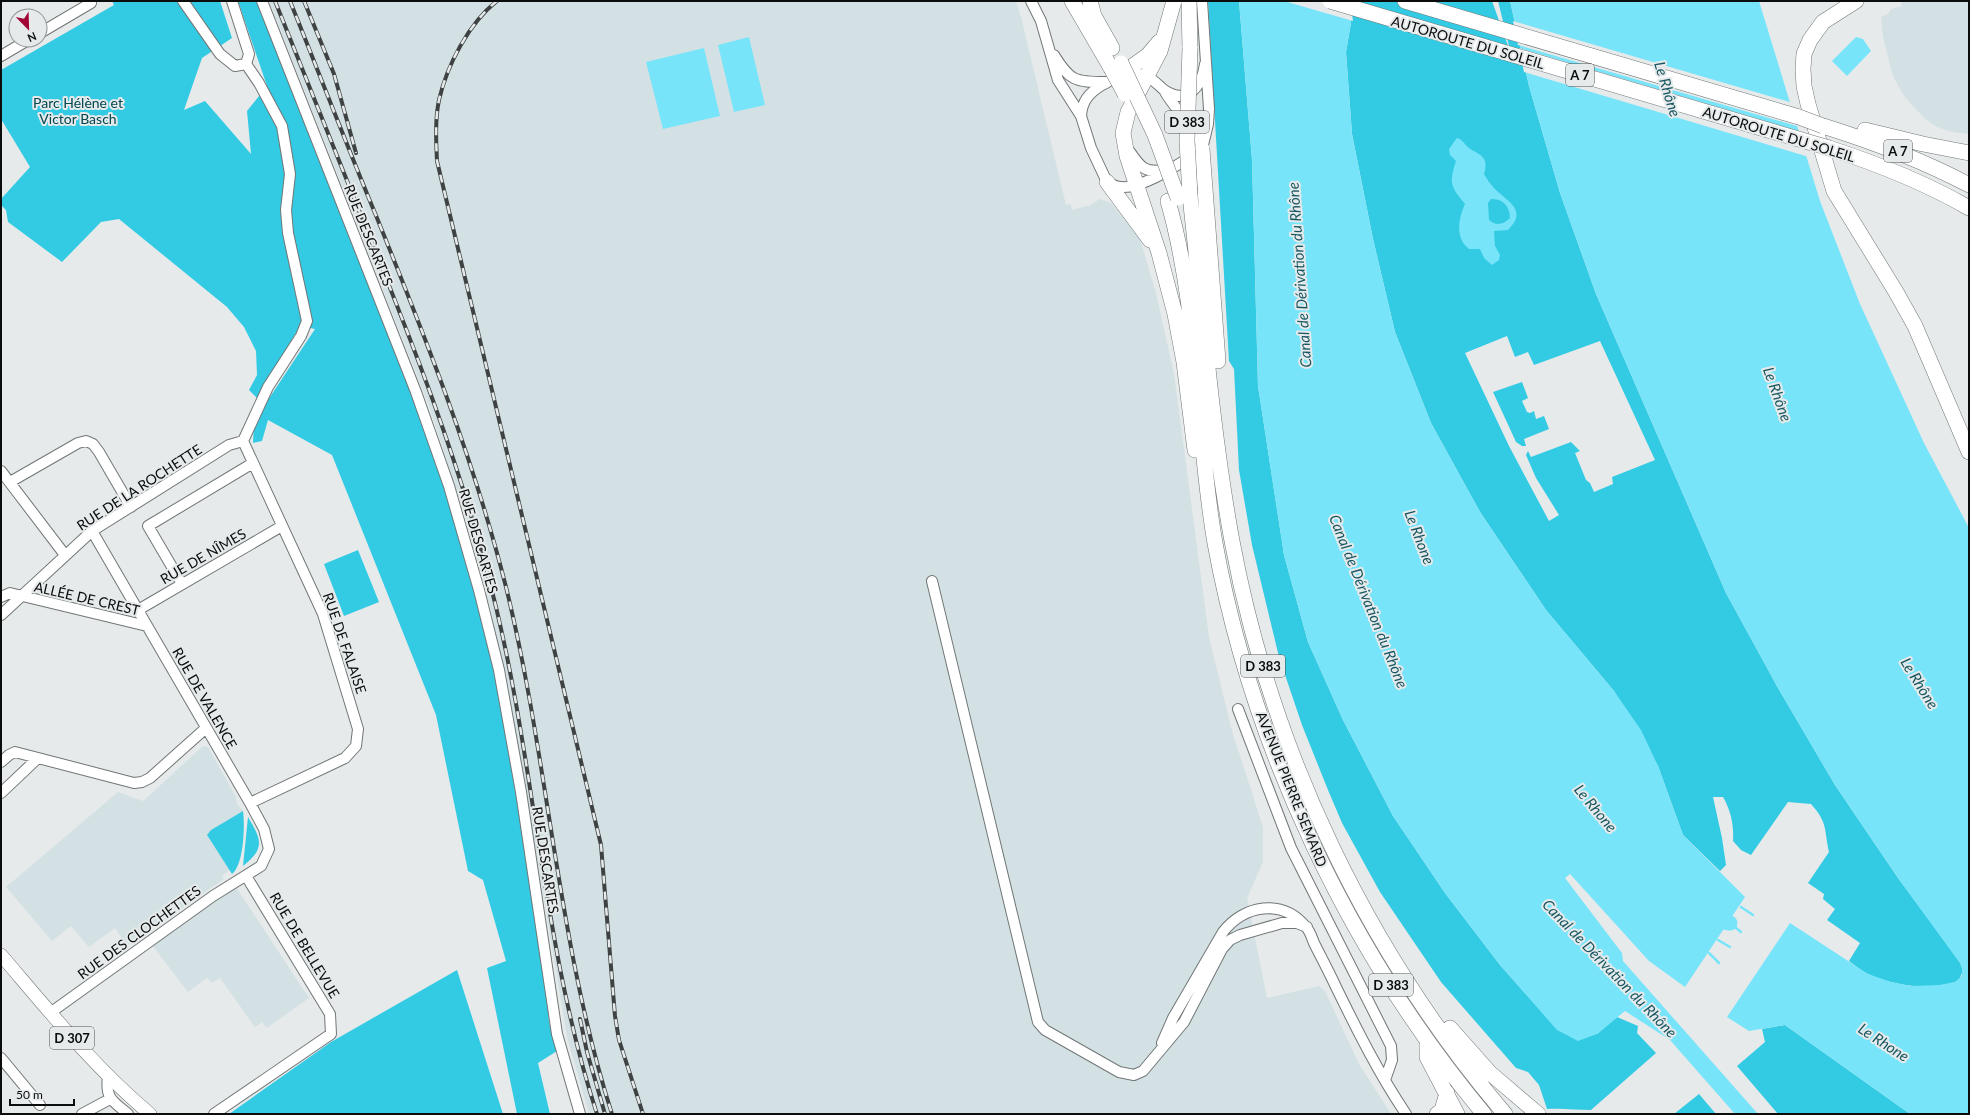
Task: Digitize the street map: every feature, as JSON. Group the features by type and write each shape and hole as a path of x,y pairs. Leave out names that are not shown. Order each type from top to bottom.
{"highway":[{"name":"D 383","path":"1072,1 1116,72 1142,129 1179,198 1203,310 1215,437 1222,476"},
{"path":"1090,1 1116,72 1148,55 1165,36"},
{"path":"1174,1 1165,36 1154,65 1125,120 1123,133 1124,144 1159,253 1180,339 1203,505 1215,542"},
{"name":"D 383","path":"1189,1 1190,48 1187,140 1179,198 1179,242 1189,298 1204,451 1215,542"},
{"name":"AUTOROUTE DU SOLEIL","path":"1330,1 1829,148 1875,163 1910,177 1969,208"},
{"name":"AUTOROUTE DU SOLEIL","path":"1405,1 1799,117 1821,122 1900,152 1969,185"},
{"path":"1856,1 1823,22 1810,40 1804,54 1803,68 1804,86 1808,104 1834,191 1896,292 1915,326 1969,452"},
{"path":"1821,122 1969,153"},
{"path":"1202,149 1215,308 1222,476"},
{"path":"1107,182 1159,253"},
{"name":"AVENUE PIERRE SEMARD","path":"1222,476 1231,536 1244,597 1261,659 1292,753 1317,814 1355,891 1387,948 1427,1012 1505,1114"},
{"name":"AVENUE PIERRE SEMARD","path":"1215,542 1233,620 1266,731 1304,824 1358,930 1384,974 1427,1039 1484,1114"},
{"path":"1427,1012 1442,1018 1490,1073 1538,1114"},
{"path":"1427,1039 1428,1057 1457,1114"},
{"path":"1437,1114 1442,1110 1447,1093"}],"main road":[{"name":"D 307","path":"1,955 76,1043 108,1077 150,1114"}],"street":[{"path":"183,1 220,54 235,66 246,64"},
{"path":"232,1 249,54 246,64"},
{"name":"RUE DESCARTES","path":"262,1 416,392 449,486 473,569 499,670 521,792 557,1034 580,1114"},
{"path":"1031,1 1041,21 1058,80 1081,116 1092,148 1107,182 1122,188 1136,184 1169,169 1202,149 1209,114 1202,1"},
{"path":"48,28 91,3"},
{"path":"1048,45 1062,70 1072,78 1087,82 1116,72 1147,77 1164,90 1180,95 1191,92 1202,80 1206,64"},
{"path":"1,56 14,48"},
{"path":"243,441 268,387 301,336 307,321 288,233 286,210 290,174 282,126 259,83 246,64"},
{"path":"1081,116 1085,99 1116,72"},
{"path":"1164,90 1171,102 1195,130 1202,149"},
{"path":"1124,144 1144,169 1152,171 1169,169"},
{"path":"10,482 86,441 93,444 99,452 131,507"},
{"name":"RUE DE FALAISE","path":"243,441 323,614 358,729 356,746 345,758 250,803"},
{"name":"RUE DE LA ROCHETTE","path":"1,616 65,555 92,532 229,445 243,441"},
{"path":"182,584 148,526 253,463"},
{"path":"1,471 65,555"},
{"name":"RUE DE NÎMES","path":"138,610 282,526"},
{"name":"RUE DE VALENCE","path":"92,532 264,829 269,849 261,866 246,876"},
{"path":"932,581 1038,1022 1045,1030 1119,1072 1134,1075 1143,1071 1184,1022 1222,949 1230,940 1240,935 1282,923 1297,923 1306,927"},
{"path":"1,586 6,595 20,597"},
{"name":"ALLÉE DE CREST","path":"20,597 147,626"},
{"path":"1238,709 1291,848 1392,1046 1392,1060 1386,1080"},
{"path":"1,762 9,754 15,752 134,783 142,782 150,778 206,728"},
{"path":"1,793 38,758"},
{"name":"RUE DES CLOCHETTES","path":"50,1013 213,896 246,876"},
{"name":"RUE DE BELLEVUE","path":"214,1114 331,1034 330,1014 246,876"},
{"path":"1158,1054 1173,1018 1223,932 1233,921 1254,910 1276,908 1292,916 1306,927 1352,1019 1406,1114"},
{"path":"1,1058 40,1105"},
{"path":"108,1077 106,1090 110,1099 128,1114"},
{"path":"82,1114 110,1099"}],"shaded area":[{"path":"269,1 1016,1 1066,205 1071,204 1072,210 1090,205 1100,199 1111,203 1140,239 1156,293 1174,374 1209,637 1232,731 1263,827 1263,862 1247,898 1267,998 1319,986 1325,991 1359,1064 1391,1114 589,1114 567,1037 515,727 491,610 465,517 429,406"},
{"path":"1901,1 1969,1 1969,134 1953,132 1937,127 1925,119 1904,96 1893,76 1883,37 1881,17 1888,14 1891,9 1902,6"},
{"path":"203,746 208,747 236,797 237,804 243,811 211,830 209,839 230,870 222,876 224,879 127,946 115,928 89,947 71,926 52,941 6,887 118,792 143,801"},
{"path":"236,887 309,998 267,1028 262,1022 255,1027 220,978 212,983 207,978 188,992 152,945"}],"green space":[{"name":"Parc Hélène et Victor Basch","path":"112,1 220,1 232,38 202,58 184,110 205,101 251,154 247,111 267,86 238,1 258,1 404,370 459,530 496,675 544,965 549,1022 557,1051 538,1063 550,1114 517,1114 487,968 506,961 483,880 468,871 436,715 332,455 268,420 262,441 253,443 254,421 315,329 300,326 257,398 249,390 257,375 256,351 244,327 227,307 119,219 101,222 62,262 8,222 6,210 1,205 1,199 30,167 1,119 1,70 39,48 48,48 48,43 114,5"},
{"path":"1208,1 1239,1 1252,160 1258,386 1284,555 1308,642 1343,720 1393,816 1445,893 1500,965 1558,1030 1597,1034 1617,1017 1638,1026 1637,1033 1656,1053 1591,1110 1547,1109 1539,1085 1528,1072 1516,1068 1441,982 1380,892 1342,823 1302,725 1279,657 1252,545 1239,470 1234,369 1229,361"},
{"path":"1348,1 1492,1 1511,54 1498,1 1510,1 1529,86 1560,193 1596,294 1726,593 1778,688 1835,785 1898,878 1960,962 1963,971 1959,980 1950,984 1927,987 1890,982 1867,974 1849,961 1860,943 1827,920 1835,909 1823,899 1824,894 1808,883 1829,852 1823,821 1811,804 1788,802 1751,855 1741,850 1733,841 1731,818 1723,797 1713,797 1726,865 1720,871 1683,835 1658,766 1614,691 1546,610 1480,512 1431,423 1395,332 1373,239 1352,134 1346,52 1351,23","holes":["1507,336 1515,357 1528,352 1534,365 1600,341 1655,460 1612,477 1613,484 1594,492 1590,483 1586,480 1575,453 1580,451 1571,442 1531,457 1528,451 1526,455 1536,478 1559,515 1549,521 1509,446 1465,353"]},
{"path":"1522,382 1528,398 1522,401 1527,412 1530,413 1534,411 1536,419 1544,416 1549,429 1524,439 1526,446 1522,446 1516,442 1493,392"},
{"path":"358,550 379,602 344,616 324,564"},
{"path":"243,811 243,844 239,862 232,874 207,835 211,830"},
{"path":"248,817 256,831 259,843 255,854 243,866"},
{"path":"457,970 503,1114 229,1114 331,1042"},
{"path":"1785,1025 1910,1114 1778,1114 1737,1066 1765,1042 1762,1029"},
{"path":"1699,1094 1716,1114 1674,1114"}],"water":[{"path":"1239,1 1348,1 1351,23 1346,52 1352,134 1373,239 1395,332 1431,423 1480,512 1546,610 1614,691 1641,730 1658,766 1683,835 1745,897 1685,987 1649,961 1570,874 1565,878 1622,953 1623,961 1758,1114 1735,1114 1670,1040 1625,1011 1597,1034 1578,1041 1557,1030 1500,965 1445,893 1393,816 1343,720 1308,642 1284,555 1258,386 1252,160"},
{"path":"1510,1 1759,1 1820,201 1860,304 1924,443 1969,528 1969,1114 1910,1114 1785,1025 1749,1031 1727,1017 1790,923 1868,974 1891,982 1911,986 1939,985 1955,982 1962,976 1962,966 1898,878 1835,785 1778,688 1726,593 1596,294 1560,193 1529,86"},
{"path":"749,37 765,105 734,112 718,45"},
{"path":"1856,37 1863,39 1871,51 1847,76 1832,61"},
{"path":"704,48 720,116 663,129 646,62"},
{"path":"1457,138 1483,157 1485,160 1484,174 1486,178 1494,188 1509,201 1516,211 1514,223 1508,230 1494,231 1495,246 1500,255 1499,260 1492,265 1484,258 1480,249 1469,249 1461,239 1459,222 1465,204 1456,193 1452,184 1452,174 1456,161 1450,155 1449,149","holes":["1491,199 1495,199 1505,204 1510,214 1510,218 1500,224 1489,220 1488,203"]}],"pier":[{"path":"1284,1 1350,1 1353,21"},
{"path":"1513,21 1793,103 1800,127 1518,45"},
{"path":"1519,48 1802,132 1809,157 1524,72"}],"waterway":[{"path":"1741,907 1753,915"},
{"path":"1707,920 1730,923"},
{"path":"1730,923 1741,932"},
{"path":"1718,940 1730,947"},
{"path":"1709,953 1719,963"}],"railway":[{"path":"275,1 416,354 449,446 478,540 491,587 519,719 563,984 578,1049 597,1114"},
{"path":"290,1 431,354 464,446 493,540 506,587 521,653 578,984 593,1049 612,1114"},
{"path":"304,1 334,74 356,153"},
{"path":"497,1 477,21 468,33 453,59 439,100 436,130 437,161 601,845 615,1016 619,1040 643,1114"},
{"path":"580,1019 587,1052 605,1114"}],"water label":[{"name":"Le Rhône","path":"1668,89"},
{"name":"Canal de Dérivation du Rhône","path":"1299,275"},
{"name":"Le Rhône","path":"1778,394"},
{"name":"Le Rhone","path":"1420,537"},
{"name":"Canal de Dérivation du Rhône","path":"1369,601"},
{"name":"Le Rhône","path":"1920,683"},
{"name":"Le Rhone","path":"1596,808"},
{"name":"Canal de Dérivation du Rhône","path":"1610,968"},
{"name":"Le Rhone","path":"1884,1042"}]}
